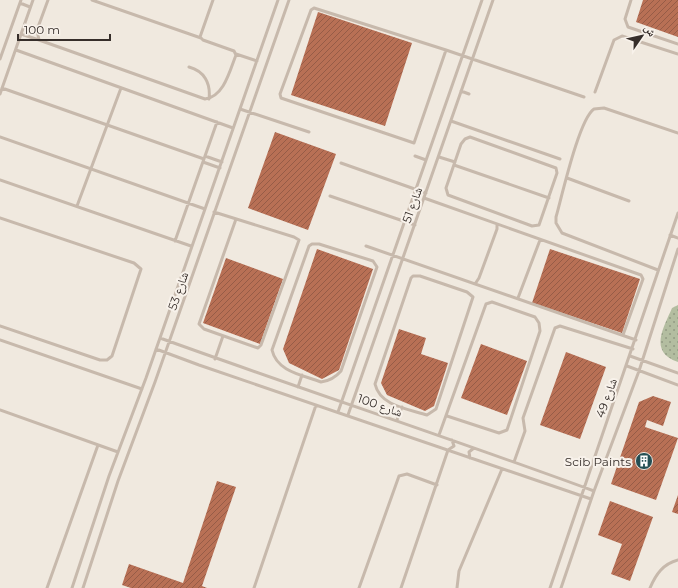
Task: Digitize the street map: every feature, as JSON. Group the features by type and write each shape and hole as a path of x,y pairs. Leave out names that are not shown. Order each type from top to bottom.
{"lane":[{"path":"0,94 33,0"},
{"path":"39,40 37,30 48,0"},
{"path":"92,0 201,38 233,51 236,54 257,61"},
{"path":"201,38 200,34 213,0"},
{"name":"شارع 53","path":"72,588 118,452 142,389 278,0"},
{"name":"شارع 53","path":"83,588 118,481 166,352 289,0"},
{"name":"شارع 51","path":"338,412 482,0"},
{"name":"شارع 51","path":"348,415 493,0"},
{"path":"631,0 624,19 628,27 678,44"},
{"path":"0,58 20,2 30,7"},
{"path":"446,50 413,144 283,100 280,97 313,8 472,58 584,97"},
{"path":"21,34 205,99 209,99 219,92 236,54"},
{"path":"595,92 612,45 618,37 622,36 678,54"},
{"path":"16,50 233,128"},
{"path":"189,67 198,70 209,85 209,99"},
{"path":"2,88 204,159 222,162"},
{"path":"77,206 121,88"},
{"path":"461,91 469,94"},
{"path":"658,270 568,235 558,228 556,217 587,117 594,109 604,108 678,133"},
{"path":"240,109 309,132"},
{"path":"450,121 560,159"},
{"path":"175,241 217,122"},
{"path":"0,137 205,209"},
{"path":"470,138 552,165 556,168 557,173 541,222 536,226 532,226 450,196 446,193 446,188 454,164 463,141 470,138"},
{"path":"415,156 426,160"},
{"path":"439,157 454,164 549,198"},
{"path":"204,159 220,168"},
{"path":"341,163 426,193"},
{"path":"567,178 629,201"},
{"path":"0,180 191,246"},
{"path":"330,196 415,225"},
{"path":"424,198 643,277 623,335"},
{"path":"214,212 296,238 299,243 260,346 255,348 202,329 199,324 236,219"},
{"name":"شارع 49","path":"550,588 633,349 678,213"},
{"path":"0,218 134,263 141,269 112,356 107,360 100,360 0,326"},
{"path":"475,284 479,278 497,229 496,224"},
{"path":"670,235 678,238"},
{"path":"518,298 540,240"},
{"path":"319,244 373,261 377,270 341,372 334,378 321,382 302,375 282,367 275,360 272,350 309,246 319,244"},
{"path":"366,246 636,340"},
{"name":"شارع 49","path":"561,588 591,499 639,371 678,249"},
{"path":"417,275 467,292 473,297 473,302 436,409 426,415 402,407 384,400 378,393 375,384 411,278 417,275"},
{"path":"440,435 486,304 492,302 535,317 539,323 540,331 507,430 499,433 447,416"},
{"path":"514,462 525,431 524,418 555,328 560,326 633,349"},
{"path":"215,359 223,336"},
{"name":"شارع 100","path":"160,338 215,359 440,435 594,491"},
{"path":"0,340 142,389"},
{"name":"شارع 100","path":"156,349 591,499"},
{"path":"630,356 678,373"},
{"path":"627,366 678,385"},
{"path":"298,387 302,375"},
{"path":"254,588 316,405"},
{"path":"397,420 402,407"},
{"path":"0,410 118,452"},
{"path":"401,588 448,450 454,446 452,440"},
{"path":"47,588 98,446"},
{"path":"470,458 470,452 474,448"},
{"path":"457,588 459,571 502,469"},
{"path":"359,588 400,476 407,474 437,485"},
{"path":"650,588 659,570 678,560"}],"green space":[{"path":"678,305 678,362 669,358 663,352 661,338 662,331 672,308"}],"building":[{"path":"643,0 678,0 678,37 636,22"},
{"path":"318,12 412,43 385,126 291,95"},
{"path":"275,132 336,154 308,230 248,208"},
{"path":"317,249 373,269 339,370 322,379 289,363 283,349"},
{"path":"550,249 640,279 622,333 532,303"},
{"path":"226,258 283,279 260,344 203,323"},
{"path":"399,329 426,338 421,354 448,363 434,406 425,411 387,395 381,383"},
{"path":"481,344 527,361 507,415 461,398"},
{"path":"566,352 606,367 580,439 540,425"},
{"name":"Scib Paints","path":"653,396 671,402 663,426 647,420 645,427 678,438 656,500 611,484 639,402"},
{"path":"217,481 236,487 202,586 207,588 131,588 122,585 129,564 183,583"},
{"path":"678,495 678,514 672,512"},
{"path":"610,501 653,517 630,581 611,574 622,544 598,535"}],"place":[{"name":"Scib Paints","path":"644,461"}]}
